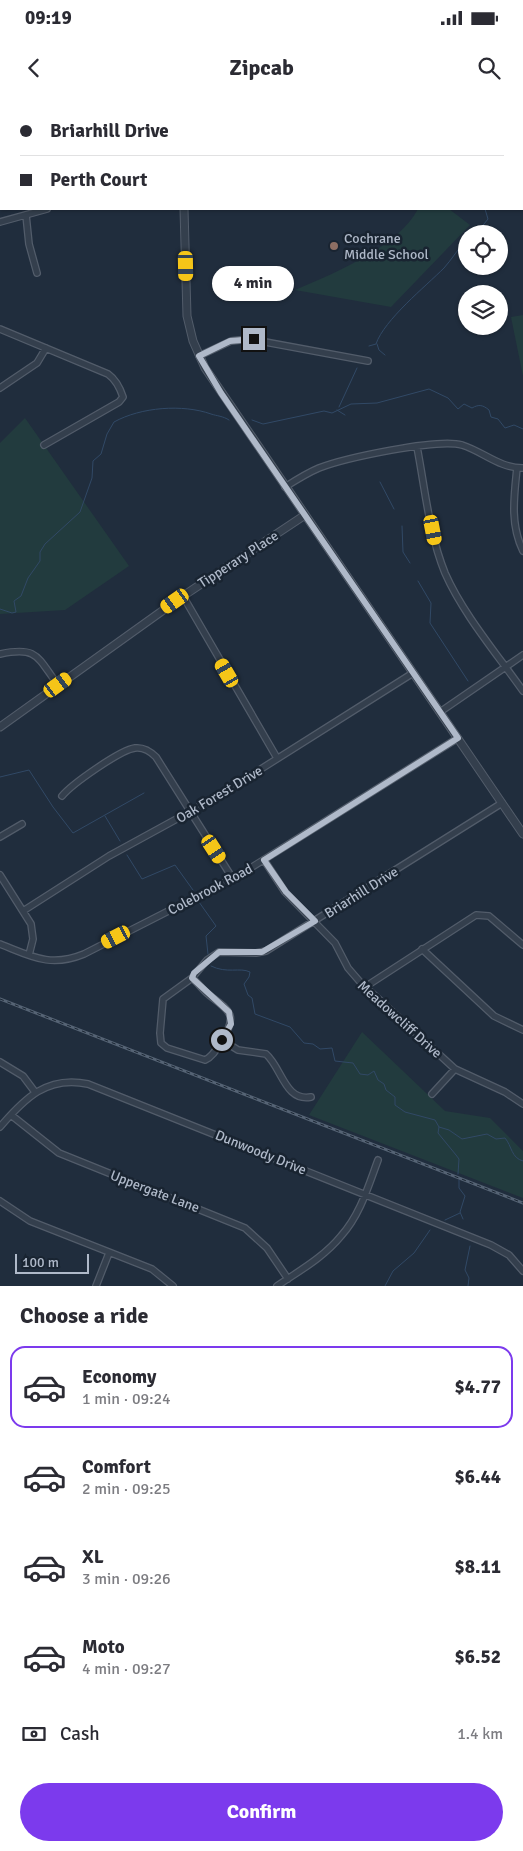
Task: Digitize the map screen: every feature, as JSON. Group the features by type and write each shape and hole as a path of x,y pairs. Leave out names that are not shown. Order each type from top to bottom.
{"street":[{"path":"0,222 44,210"},
{"path":"185,210 186,306 190,329 199,356 213,382 523,834"},
{"path":"26,215 29,244 37,273"},
{"path":"0,329 108,374 114,379 123,397 113,406 97,413 44,445"},
{"path":"199,356 230,341 248,339 368,361"},
{"path":"0,388 38,363 46,348"},
{"path":"286,487 310,472 335,463 443,443 462,445 493,461 520,468 513,516 523,551"},
{"path":"417,447 436,546 446,574 467,610 523,691"},
{"name":"Tipperary Place","path":"0,727 183,596 305,515"},
{"path":"183,596 277,758"},
{"path":"0,654 18,650 32,653 58,685"},
{"path":"440,712 523,654"},
{"name":"Oak Forest Drive","path":"23,911 109,856 191,812 413,673"},
{"name":"Colebrook Road","path":"0,944 52,961 73,958 233,879 458,738"},
{"path":"62,796 79,782 118,756 134,748 145,749 156,756 233,879"},
{"name":"Briarhill Drive","path":"192,978 229,1012 231,1024 210,1057 205,1060 166,1048 161,1043 160,1033 164,999 192,978 198,970 219,952 262,952 315,921 502,803"},
{"path":"0,837 22,824"},
{"name":"Meadowcliff Drive","path":"264,860 286,892 335,944 352,973 365,987 455,1069 505,1092 523,1104"},
{"path":"0,875 23,911 32,930 29,955"},
{"path":"365,987 422,949 479,915 492,918 523,945"},
{"path":"422,949 494,1016 523,1030"},
{"path":"222,1040 238,1050 266,1054 294,1095 304,1098 311,1097"},
{"path":"0,1062 23,1076 35,1092"},
{"path":"432,1094 455,1069"},
{"name":"Dunwoody Drive","path":"0,1128 22,1101 35,1092 56,1084 88,1084 491,1245 512,1258 523,1272"},
{"name":"Uppergate Lane","path":"10,1115 64,1156 245,1228 267,1248 288,1279"},
{"path":"277,1286 337,1241 352,1220 365,1195 378,1160"},
{"path":"0,1201 25,1219 152,1269 173,1286"},
{"path":"96,1286 109,1253"}],"green space":[{"path":"417,210 450,210 470,225 458,225 458,237 391,307 295,290 363,258 396,235 409,223"},
{"path":"523,315 523,376 511,317"},
{"path":"25,418 129,566 65,610 0,614 0,443"},
{"path":"362,1032 445,1111 490,1118 523,1151 523,1198 309,1115"}],"waterway":[{"path":"483,225 488,219 485,210"},
{"path":"369,346 376,344 380,335 396,314 444,268 458,250"},
{"path":"377,344 379,350 385,355"},
{"path":"339,407 357,368"},
{"path":"252,420 263,424 324,411 332,413 351,404 377,403 429,389 448,398 458,409 464,404 472,408 483,406 489,410 491,417 498,419 505,428 514,425 523,429"},
{"path":"0,609 12,613 16,612 14,601 21,596 28,578 40,561 40,552 45,544 80,512 92,478 93,461 101,454 107,434 114,422 149,410 175,408 200,411 229,420"},
{"path":"337,410 345,415"},
{"path":"380,482 394,509"},
{"path":"402,526 403,552 410,563"},
{"path":"418,581 431,603 430,623 468,681"},
{"path":"0,777 29,770 53,807 73,833 144,793"},
{"path":"105,816 120,841"},
{"path":"127,855 142,879 175,865 193,890"},
{"path":"199,902 216,926 206,936 208,954"},
{"path":"211,966 222,970 250,972 244,984 248,995 252,998 255,1014 290,1027 304,1043 313,1044 320,1049 332,1048 335,1061 353,1063 360,1074 368,1075 374,1071 378,1080 384,1084 386,1090 395,1097 395,1105 405,1112 435,1120 439,1127 438,1133 459,1159 458,1174"},
{"path":"439,1127 449,1130 462,1139 487,1134 496,1139 505,1138 514,1155 523,1161"},
{"path":"459,1180 459,1188 465,1196 460,1212 463,1219"},
{"path":"445,1220 460,1213"},
{"path":"385,1286 393,1271 414,1253 430,1230"},
{"path":"468,1286 469,1278 465,1270 470,1246"}],"railway":[{"path":"0,999 523,1203"}],"place":[{"name":"Cochrane Middle School","path":"334,246"}],"route":[{"path":"222,1040 231,1024 229,1012 206,993 192,978 194,973 207,960 219,952 226,950 256,953 266,951 315,921 286,892 264,860 458,738 209,376 199,356 230,341 254,339"}]}
